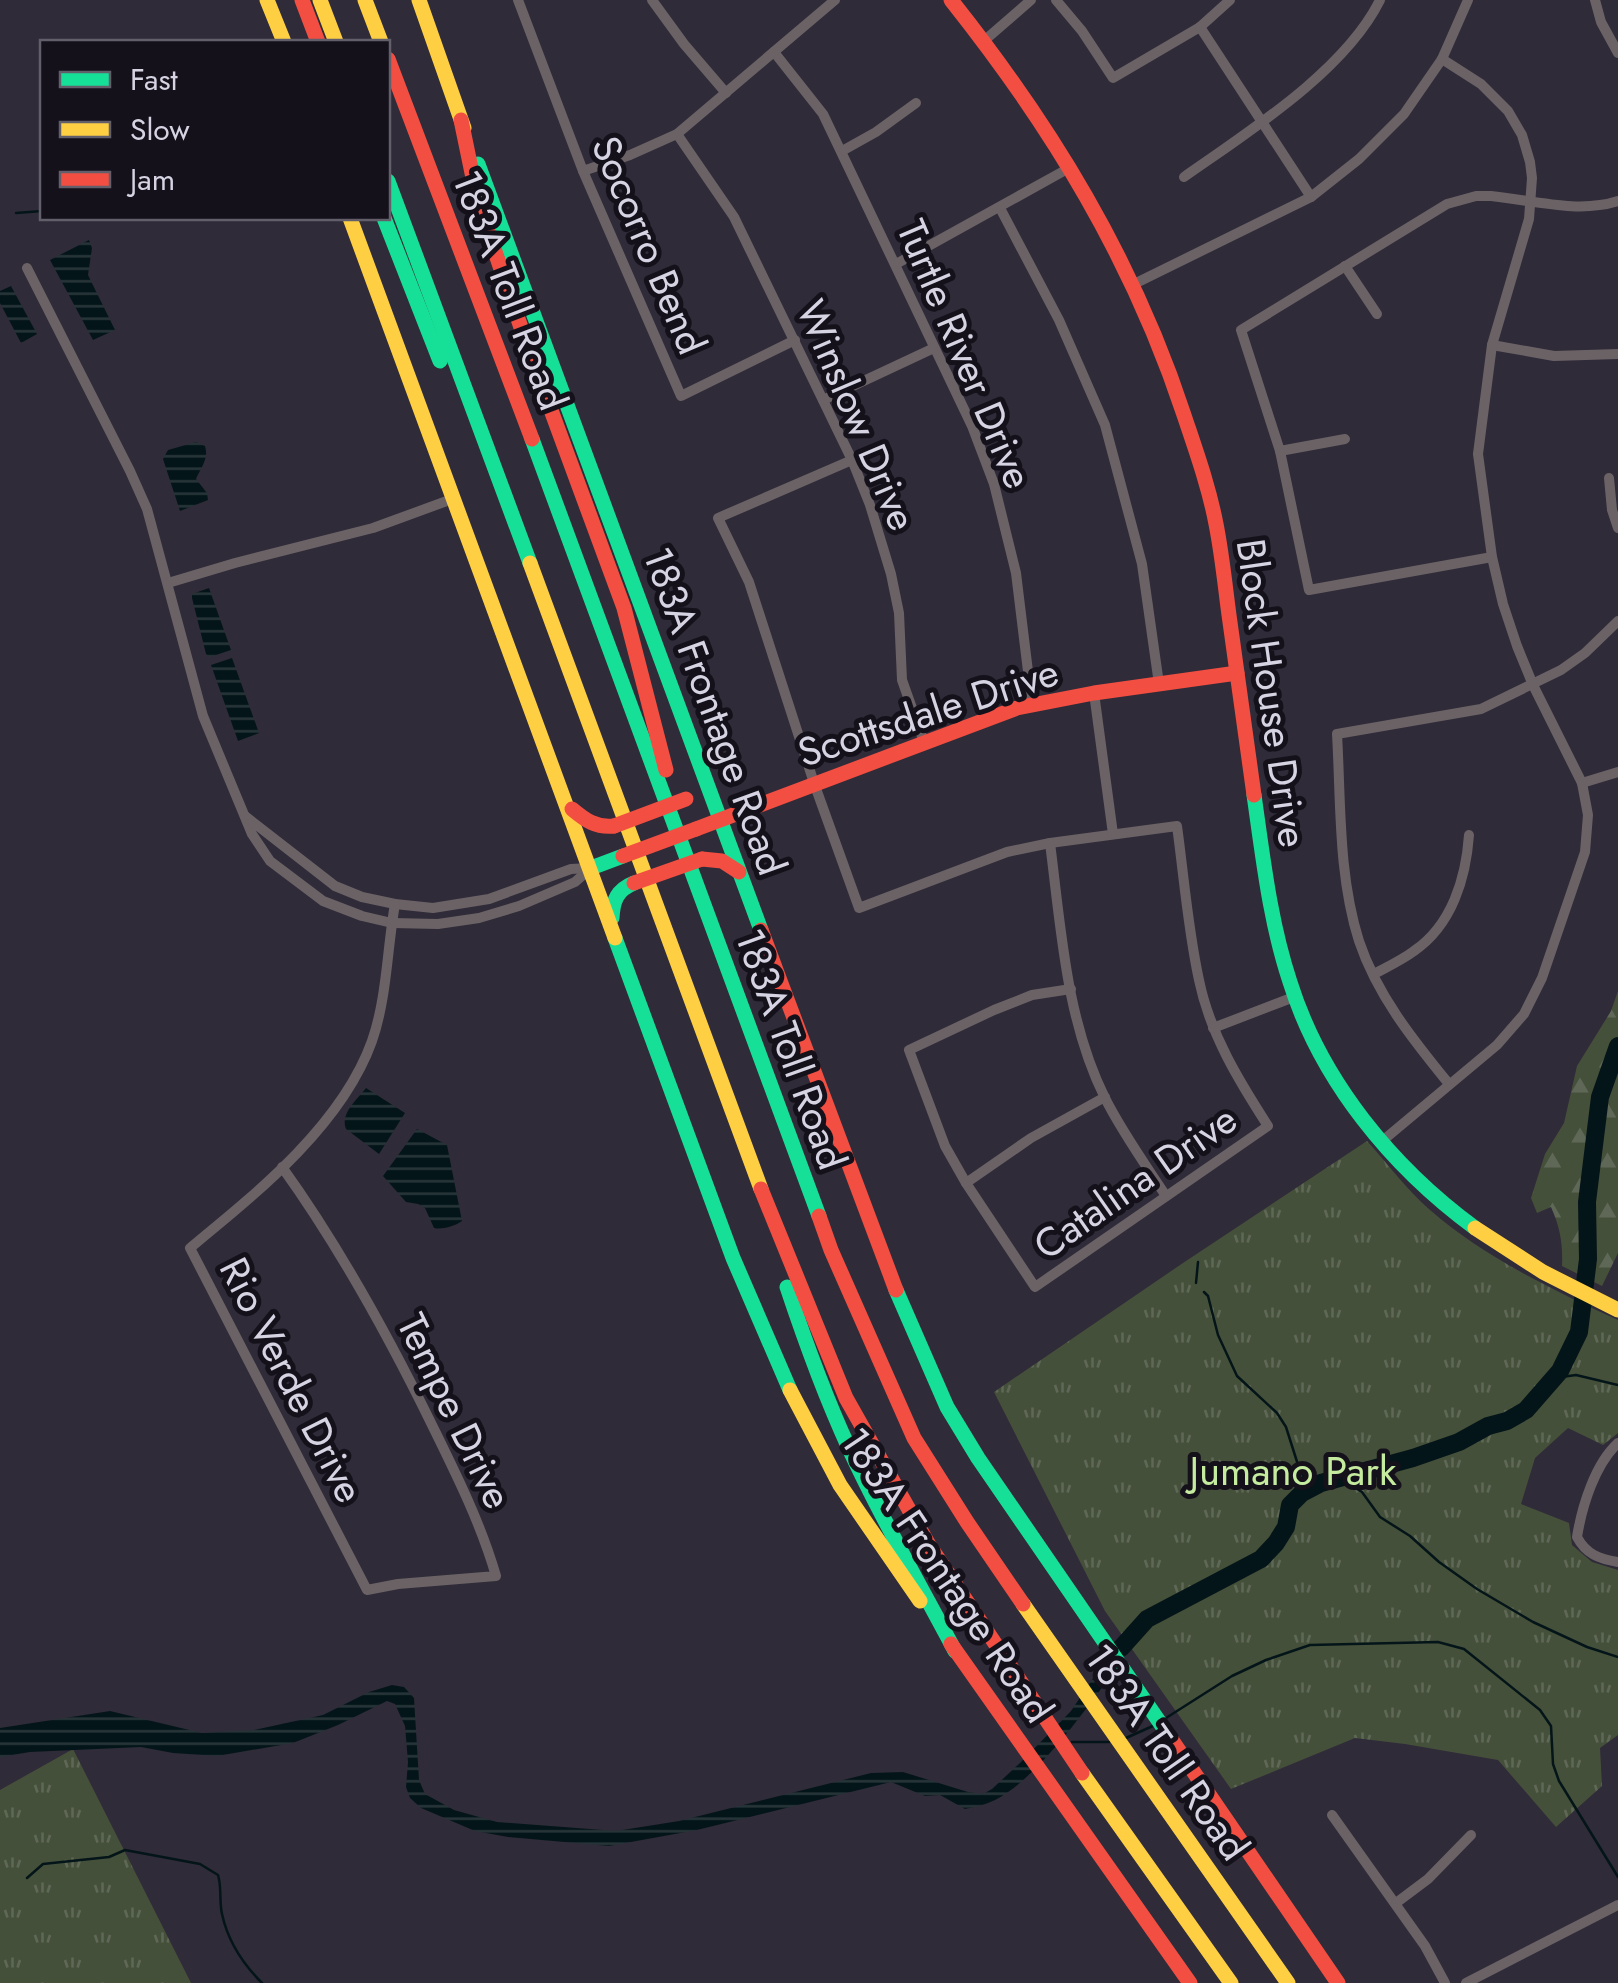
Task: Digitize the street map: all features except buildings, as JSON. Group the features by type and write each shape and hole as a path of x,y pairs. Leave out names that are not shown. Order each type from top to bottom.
{"main road":[{"path":"267,0 283,40"},
{"path":"292,0 302,40"},
{"path":"302,0 317,40"},
{"path":"320,0 335,40"},
{"path":"365,0 380,40"},
{"name":"183A Frontage Road","path":"418,0 739,872 916,1339 948,1407 1000,1490 1338,1983"},
{"name":"Block House Drive","path":"951,0 1031,103 1104,226 1162,353 1203,470 1216,524 1266,884 1294,997 1313,1039 1335,1078 1381,1142 1444,1206 1510,1253 1618,1310"},
{"name":"183A Toll Road","path":"390,64 554,496 831,1250 914,1438 966,1522 1288,1983"},
{"path":"462,120 478,202 624,608 697,888"},
{"name":"183A Toll Road","path":"390,186 775,1226 846,1398 929,1546 1231,1983"},
{"name":"183A Frontage Road","path":"351,220 733,1258 769,1346 829,1467 856,1510 1190,1983"},
{"path":"385,220 505,520 538,582"},
{"name":"Scottsdale Drive","path":"592,868 1032,704 1238,674"},
{"path":"569,807 593,826 614,826 686,798 698,789 703,768"},
{"path":"612,926 614,898 624,886 714,858 739,872"},
{"path":"775,1226 785,1280 847,1444 956,1651"}],"street":[{"name":"Socorro Bend","path":"518,0 583,171 680,396 795,340"},
{"path":"652,0 726,93"},
{"path":"583,171 676,134 835,0"},
{"path":"984,40 1031,0"},
{"path":"1056,0 1112,78 1200,27 1230,0"},
{"path":"1184,177 1263,122 1335,61 1371,18 1380,0"},
{"path":"1132,285 1311,197 1359,160 1404,114 1442,59 1468,0"},
{"path":"1595,0 1601,22 1618,54"},
{"path":"1200,27 1311,197"},
{"name":"Turtle River Drive","path":"774,52 823,114 972,426 994,484 1016,573 1032,704"},
{"path":"1381,1142 1497,1045 1524,1014 1542,978 1584,852 1588,815 1582,782 1516,646 1503,604 1492,557 1478,454 1492,345 1529,219 1530,162 1516,122 1496,97 1442,59"},
{"path":"842,152 916,103"},
{"name":"Winslow Drive","path":"676,134 734,216 852,460 891,574 899,612 902,680 924,742"},
{"path":"896,264 1071,167"},
{"path":"1492,557 1309,590 1280,451 1240,330 1446,204 1476,196 1583,207 1618,200"},
{"path":"1000,208 1059,320 1105,425 1142,564 1159,684"},
{"path":"1345,266 1377,314"},
{"name":"Scottsdale Drive","path":"28,268 147,509 203,716 252,834 270,861 323,902 392,922 438,924 479,918 519,906 575,882 592,868"},
{"path":"1492,345 1554,356 1618,354"},
{"path":"824,400 934,348"},
{"path":"1280,451 1346,439"},
{"path":"852,460 718,518 749,582 859,908 1007,852 1177,826 1198,981 1213,1028 1294,997"},
{"path":"1609,478 1618,528"},
{"path":"168,583 373,528 455,498"},
{"path":"1449,1084 1409,1034 1360,942 1348,898 1337,734 1481,708 1562,670 1618,621"},
{"path":"1094,693 1113,834"},
{"path":"1582,782 1618,772"},
{"name":"Scottsdale Drive","path":"244,815 335,886 395,904 434,908 489,898 571,869 592,868"},
{"path":"1374,974 1416,950 1439,928 1454,904 1469,835"},
{"path":"1050,843 1078,1027 1104,1097 1166,1196"},
{"name":"Rio Verde Drive","path":"368,1590 190,1248 282,1167 321,1127 352,1085 372,1042 380,1012 395,904"},
{"path":"1071,990 1032,995 909,1050 946,1146 966,1183 1031,1138 1104,1097"},
{"name":"Catalina Drive","path":"966,1183 1035,1287 1268,1126 1235,1074 1213,1028"},
{"name":"Tempe Drive","path":"282,1167 319,1218 397,1352 480,1527 496,1576 368,1590"},
{"path":"1618,1443 1609,1451 1577,1531 1585,1550 1618,1562"},
{"path":"1332,1815 1396,1902 1445,1983"},
{"path":"1396,1902 1428,1879 1471,1836"},
{"path":"1466,1983 1618,1905"}],"green space":[{"path":"1618,991 1618,1253 1602,1286 1562,1266 1560,1236 1551,1207 1537,1213 1531,1198 1545,1154 1564,1123 1577,1066 1611,1011"},
{"name":"Jumano Park","path":"1367,1141 1422,1202 1473,1243 1618,1320 1618,1433 1603,1445 1568,1428 1535,1458 1521,1504 1569,1523 1572,1545 1592,1562 1618,1570 1618,1735 1600,1748 1602,1786 1556,1827 1498,1760 1355,1738 1231,1789 1105,1611 994,1392"},
{"path":"73,1749 191,1983 0,1983 0,1790"}],"shaded area":[{"path":"89,240 92,248 88,275 115,330 93,340 50,260"},
{"path":"11,286 37,334 21,343 0,303 0,291"},
{"path":"196,442 205,446 204,463 196,479 208,500 180,511 163,459 168,450"},
{"path":"209,588 231,650 210,657 192,598 192,594"},
{"path":"232,658 259,733 238,741 211,665"},
{"path":"366,1088 405,1113 379,1154 346,1129 350,1107"},
{"path":"417,1129 447,1145 462,1221 452,1226 434,1228 425,1208 406,1202 383,1176"},
{"path":"1131,1626 1139,1636 1049,1754 1007,1793 965,1809 940,1795 925,1796 891,1782 697,1830 609,1846 475,1831 421,1808 410,1798 406,1787 405,1726 395,1704 387,1701 293,1743 217,1756 141,1747 0,1757 0,1728 110,1711 202,1733 254,1730 323,1715 392,1685 404,1687 414,1698 419,1780 425,1794 454,1810 497,1822 616,1831 679,1821 871,1773 903,1772 983,1794 1071,1711"}],"waterway":[{"path":"16,213 40,211"},
{"path":"1121,1648 1147,1619 1261,1559 1286,1527 1290,1505 1302,1493 1321,1483 1459,1442 1488,1426 1507,1421 1526,1410 1560,1371 1579,1332 1588,1259 1587,1202 1600,1097 1618,1046"},
{"path":"1196,1283 1198,1262"},
{"path":"1204,1292 1237,1376 1277,1413 1310,1489"},
{"path":"1554,1378 1576,1375 1618,1385"},
{"path":"1341,1479 1362,1492 1380,1517 1477,1589 1533,1622 1618,1657"},
{"path":"1166,1718 1232,1676 1310,1645 1438,1642 1464,1649 1540,1710 1551,1726 1553,1764 1559,1781 1618,1877"},
{"path":"1126,1738 1155,1725"},
{"path":"1072,1742 1109,1742"},
{"path":"27,1878 43,1864 109,1857 125,1850 200,1864 218,1875 228,1934 242,1960 262,1983"}],"traffic: fast":[{"path":"478,164 761,930"},
{"path":"390,186 530,563"},
{"path":"385,220 440,361"},
{"path":"532,439 819,1216"},
{"path":"1254,795 1277,936 1303,1018 1320,1054 1388,1149 1415,1178 1475,1228"},
{"path":"591,868 623,856"},
{"path":"612,918 617,896 634,883"},
{"path":"615,938 733,1258 790,1390"},
{"path":"787,1287 848,1446 955,1651"},
{"path":"896,1290 947,1407 978,1458 1167,1733"}],"traffic: slow":[{"path":"267,0 283,40"},
{"path":"320,0 335,40"},
{"path":"365,0 380,40"},
{"path":"419,0 464,128"},
{"path":"351,220 615,938"},
{"path":"530,563 761,1189"},
{"path":"1475,1228 1543,1272 1618,1310"},
{"path":"790,1390 840,1485 920,1601"},
{"path":"1023,1604 1288,1983"},
{"path":"1082,1773 1231,1983"}],"traffic: jam":[{"path":"302,0 317,40"},
{"path":"951,0 1056,146 1114,249 1163,358 1202,469 1216,524 1254,795"},
{"path":"390,64 532,439"},
{"path":"461,120 478,202 624,608 666,770"},
{"path":"696,829 1017,708 1237,673"},
{"path":"614,826 686,799"},
{"path":"572,809 591,822 614,826"},
{"path":"623,856 696,829"},
{"path":"702,859 722,861 739,872"},
{"path":"634,883 702,859"},
{"path":"761,930 896,1290"},
{"path":"761,1189 846,1398 929,1545 1082,1773"},
{"path":"819,1216 914,1438 1023,1604"},
{"path":"951,1644 1190,1983"},
{"path":"1167,1733 1338,1983"}]}
